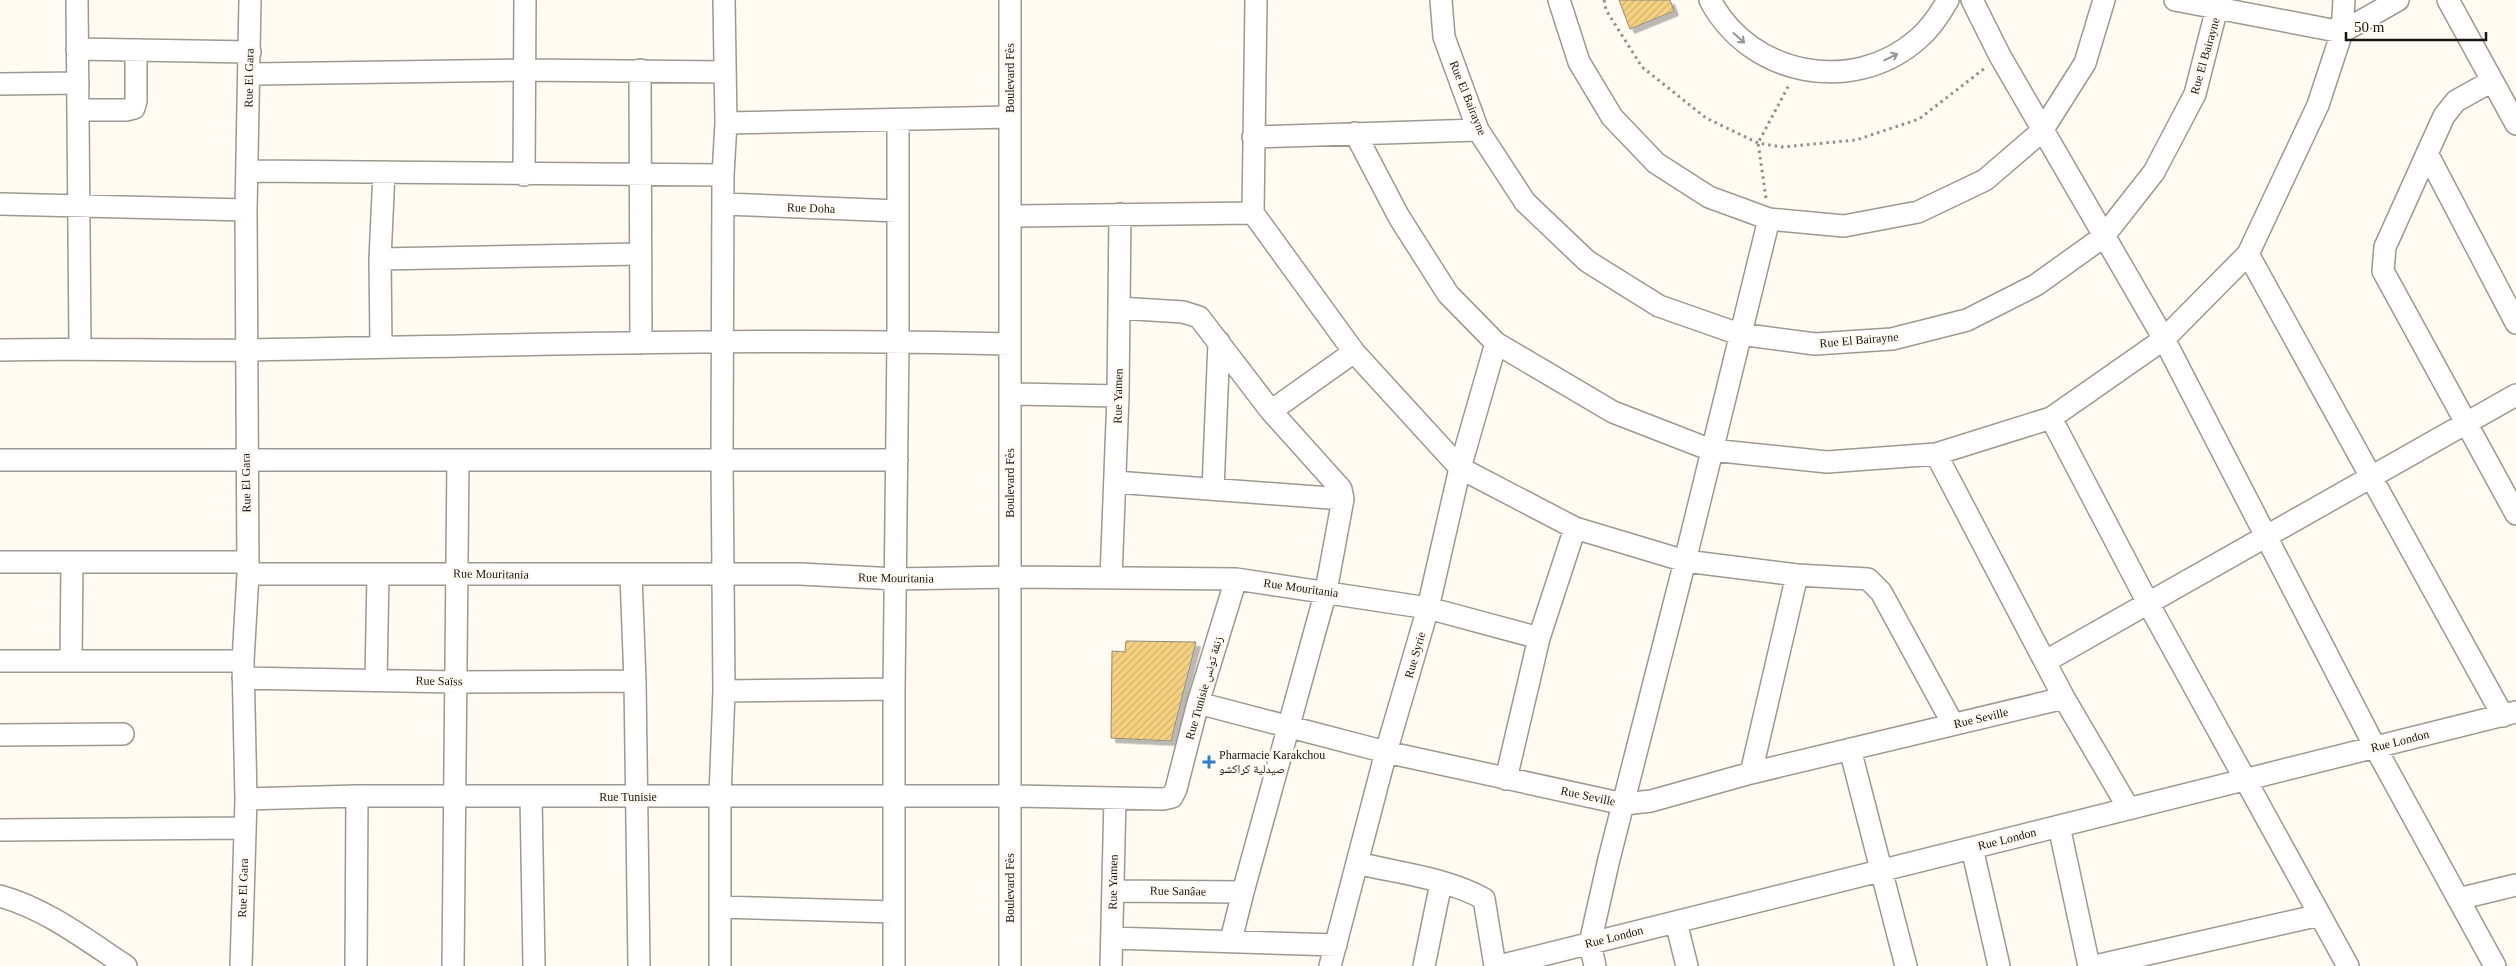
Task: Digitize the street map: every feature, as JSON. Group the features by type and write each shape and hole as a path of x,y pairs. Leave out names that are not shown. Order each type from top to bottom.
{"street":[{"path":"77,0 80,348"},
{"name":"Rue El Gara","path":"241,966 246,799 243,669 248,568 246,210 250,0"},
{"path":"524,0 524,175"},
{"path":"720,966 720,797 724,691 722,341 723,175 726,123 724,0"},
{"name":"Boulevard Fès","path":"1010,0 1010,966"},
{"path":"1256,0 1253,137 1254,213 1354,352 1460,468 1575,528 1686,561 1798,574 1868,579 1877,586 1953,724"},
{"name":"Rue El Bairayne","path":"1441,0 1444,37 1478,130 1525,202 1587,261 1659,306 1739,334 1816,344 1892,339 1967,320 2036,285 2103,237 2154,172 2195,94 2218,4"},
{"path":"1560,0 1579,62 1612,117 1656,163 1709,197 1769,219 1844,226 1918,212 1985,180 2042,130 2085,63 2104,0"},
{"path":"1710,0 1732,32 1752,48 1774,61 1798,69 1823,73 1841,72 1874,65 1898,54 1919,39 1936,20 1948,0"},
{"path":"1972,0 2000,56 2164,340 2376,747 2495,966"},
{"path":"2175,0 2218,4 2342,32 2398,0"},
{"path":"1355,133 1399,217 1448,294 1496,343 1613,412 1711,450 1827,462 1936,454 2050,418 2164,340 2248,254 2318,105 2342,32 2344,0"},
{"path":"2448,0 2516,124"},
{"path":"78,49 250,52"},
{"path":"79,110 126,110 134,108 136,101 136,50"},
{"path":"249,74 525,70 725,72"},
{"path":"640,70 639,254 641,343"},
{"path":"2492,80 2450,107 2427,153 2386,247 2383,271 2516,514"},
{"path":"0,84 78,83"},
{"path":"726,123 1010,117"},
{"path":"894,966 898,120"},
{"path":"1253,137 1478,130"},
{"path":"2427,153 2516,323"},
{"path":"248,171 524,175 723,175"},
{"path":"381,346 380,259 384,172"},
{"path":"0,204 246,210"},
{"name":"Rue Doha","path":"724,204 898,211"},
{"path":"1010,216 1254,213"},
{"name":"Rue Yamen","path":"1110,578 1118,396 1120,214"},
{"path":"1595,966 1590,943 1686,561 1739,334 1769,219"},
{"path":"380,259 639,254"},
{"path":"2248,254 2372,476 2509,714"},
{"path":"1119,308 1183,312 1198,317 1271,411 1341,489 1342,499 1326,591 1243,892 1232,940"},
{"path":"0,350 80,348 247,350 722,341 898,340 1010,344"},
{"path":"1213,489 1219,342"},
{"name":"Rue Syrie","path":"1330,966 1386,752 1428,608 1460,468 1496,343"},
{"path":"1271,411 1354,352"},
{"path":"1010,394 1118,396"},
{"path":"2046,661 2516,394"},
{"path":"2050,418 2148,603 2348,966"},
{"path":"1936,454 2064,698 2129,809"},
{"path":"0,460 897,460"},
{"path":"453,966 458,460"},
{"path":"1115,482 1342,499"},
{"path":"1506,779 1539,638 1575,528"},
{"name":"Rue Mouritania","path":"0,562 72,562 378,574 800,574 896,579 1236,579 1326,591 1428,608 1539,638"},
{"path":"71,661 72,562"},
{"path":"376,680 378,574"},
{"path":"1751,773 1798,574"},
{"path":"631,575 635,681 639,966"},
{"name":"Rue Tunisie زنقة تونس","path":"1172,797 1176,789 1198,704 1236,579"},
{"name":"Rue Saïss","path":"0,661 71,661 243,669 376,680 456,682 635,681"},
{"path":"724,691 894,689"},
{"name":"Rue Seville","path":"1198,704 1386,752 1624,804 1651,801 1751,773 2064,698"},
{"name":"Rue London","path":"1497,966 2509,714"},
{"path":"0,735 123,734"},
{"path":"1850,749 1906,966"},
{"path":"356,966 357,796"},
{"name":"Rue Tunisie","path":"246,799 357,796 895,798 1010,796 1163,800 1172,797"},
{"path":"531,797 534,966"},
{"name":"Rue Yamen","path":"1111,966 1115,798"},
{"path":"2059,826 2090,966"},
{"path":"0,830 245,828"},
{"path":"1972,848 1999,966"},
{"path":"1356,863 1441,883 1471,892 1484,900 1497,966"},
{"path":"1424,966 1441,883"},
{"path":"2458,899 2516,885"},
{"name":"Rue Sanâae","path":"1113,891 1243,892"},
{"path":"0,896 24,903 48,915 113,963"},
{"path":"720,907 894,912"},
{"path":"2095,966 2320,915"},
{"path":"1676,922 1686,966"},
{"path":"1112,938 1232,940 1336,945"}],"path":[{"path":"1604,0 1606,10 1642,67 1706,118 1758,143 1782,147 1856,140 1919,119 2000,56"},
{"path":"1769,219 1758,143 1798,69"}],"building":[{"path":"1619,0 1670,0 1674,11 1630,29"},
{"path":"1126,641 1196,642 1171,741 1111,738 1112,651 1125,652"}],"place":[{"name":"Pharmacie Karakchou صيدلية كراكشو","path":"1209,762"}]}
